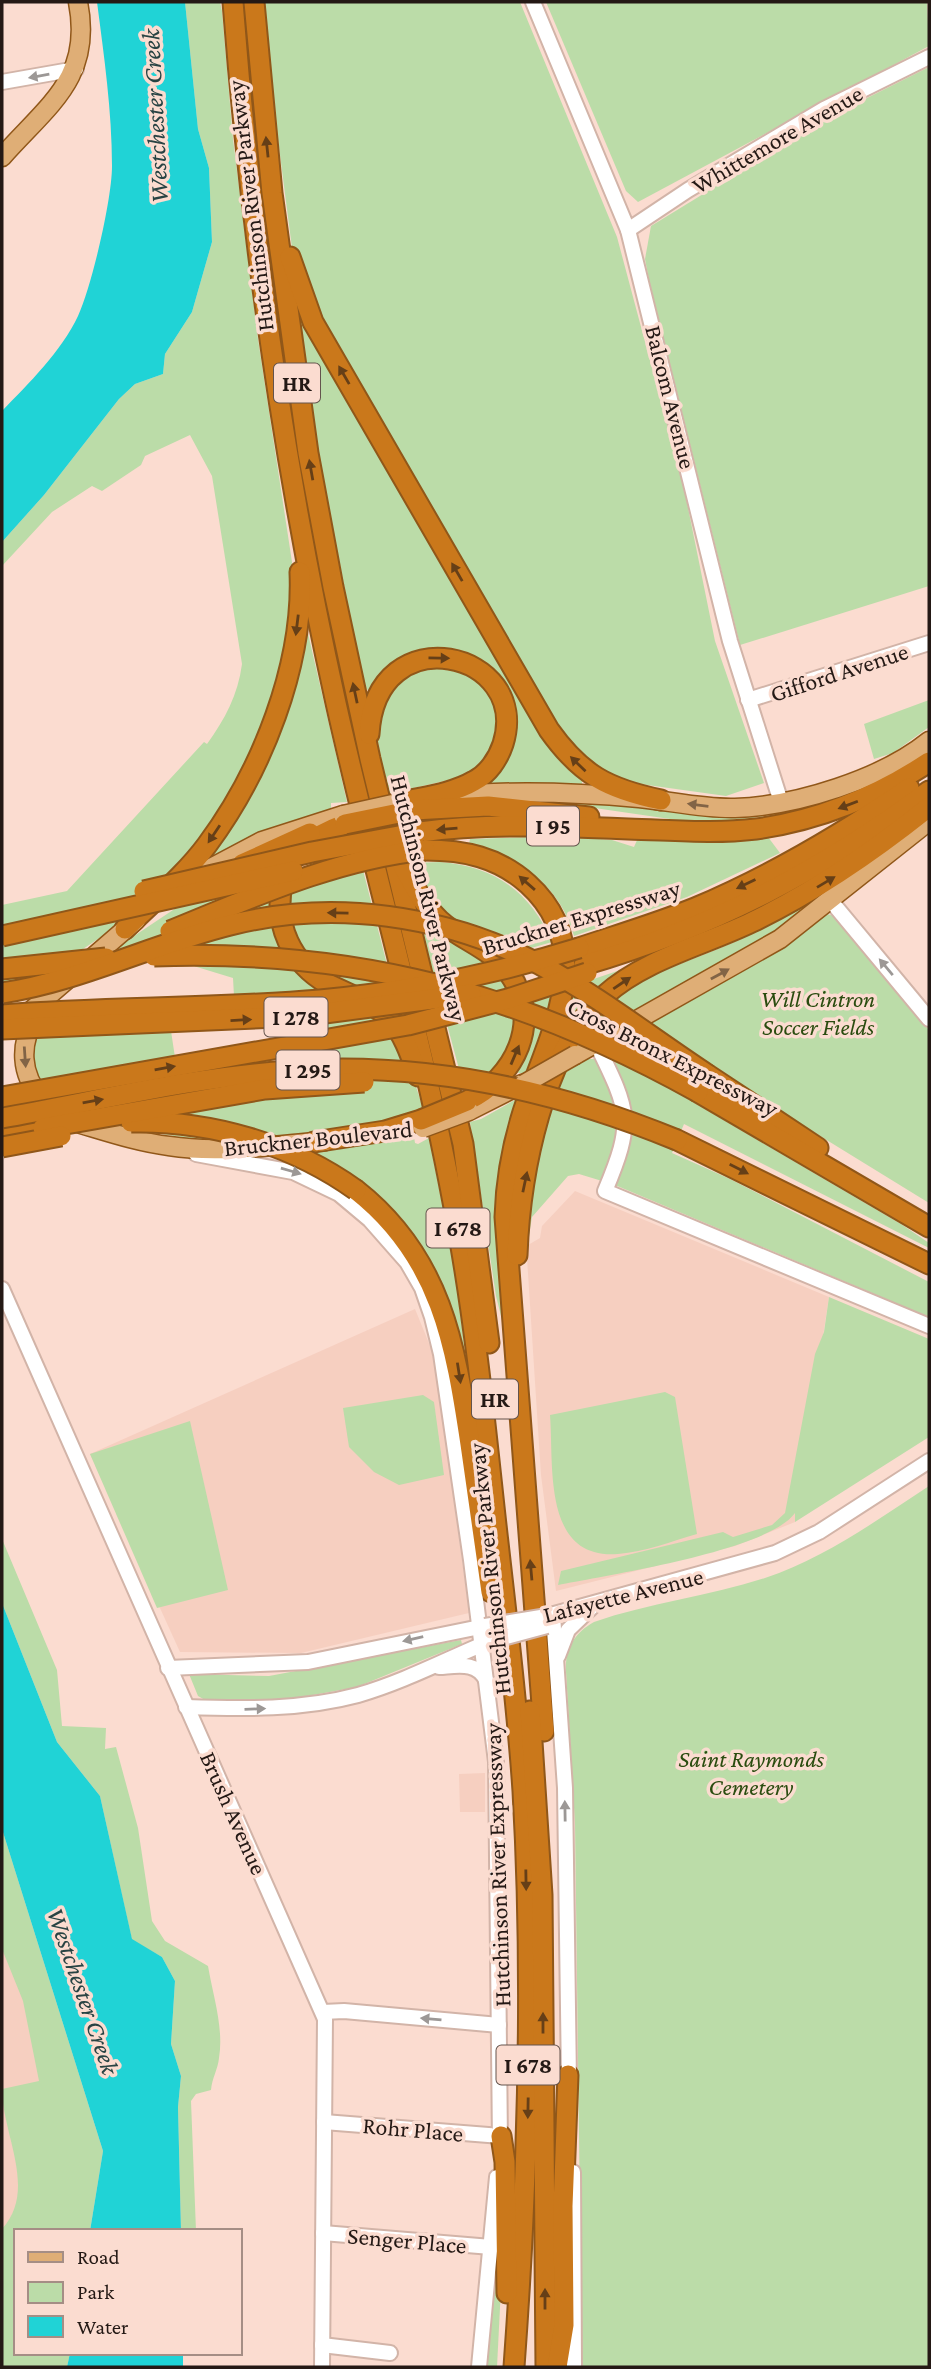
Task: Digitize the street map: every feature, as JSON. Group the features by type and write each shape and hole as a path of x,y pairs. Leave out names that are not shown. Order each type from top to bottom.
{"highway":[{"name":"Hutchinson River Parkway","path":"233,2 249,177 297,508 346,745 420,1040 443,1155"},
{"name":"Hutchinson River Parkway","path":"256,8 272,194 309,453 335,597 370,760 443,1055 472,1195 538,1809"},
{"path":"272,194 295,276 313,322 549,730 571,758 590,775 614,788 661,800"},
{"path":"125,929 206,845 237,798 262,744 288,671 296,637 300,586 297,508"},
{"path":"125,929 272,849 344,819 398,808 467,785 487,771 500,751 505,735 503,706 495,689 478,670 456,659 430,657 407,665 389,679 375,701 369,730 370,760"},
{"name":"I 95","path":"2,925 304,854 422,841 513,825 739,831 807,819 872,795 929,762"},
{"name":"Bruckner Expressway","path":"2,1015 267,1003 352,996 584,962 681,913 761,877 852,826 929,772"},
{"name":"Bruckner Expressway","path":"2,1030 344,1013 468,995 676,936 800,876 929,791"},
{"path":"398,808 510,807 687,831"},
{"path":"520,1445 524,1396 516,1265 522,1196 545,1102 565,1050 578,1026 618,985 810,892 877,848 929,807"},
{"path":"344,819 309,842 292,859 280,895 282,929 294,953 311,972 368,1003 398,1029 414,1063 443,1155"},
{"path":"314,1142 422,1124 468,1106 496,1085 514,1059 523,1024 518,992 510,974 498,961 433,914 389,840"},
{"path":"2,991 133,946 297,881 382,858 422,841"},
{"path":"2,936 422,841 490,860 513,872 533,888 548,908 565,950 566,971 561,1003 517,1134 507,1190 506,1261 545,1740 538,1809"},
{"path":"2,991 68,978 246,921 307,913 387,916 456,930 531,960 569,982 929,1225"},
{"name":"Cross Bronx Expressway","path":"2,969 113,958 192,955 282,957 359,966 435,982 518,1008 604,1045 698,1093 929,1225"},
{"path":"2,1098 408,1025 508,999 584,962"},
{"name":"I 295","path":"2,1118 228,1078 342,1069 413,1071 472,1078 547,1096 677,1140 929,1264"},
{"path":"2,1136 248,1092 350,1082 482,1088 545,1099 612,1116"},
{"path":"43,1128 151,1121 208,1129 280,1149 318,1166 356,1190 386,1217 417,1256 436,1294 451,1334 460,1376 505,1699 521,1763"},
{"path":"2,1147 117,1128 166,1126 208,1129"},
{"name":"Hutchinson River Expressway","path":"443,1155 476,1344 521,1763 526,1892 528,2112 512,2367"},
{"name":"Hutchinson River Expressway","path":"538,1809 542,1912 546,2367"},
{"path":"557,2367 564,2325 563,2206 568,2075"},
{"path":"501,2136 505,2162 506,2340 512,2367"}],"main road":[{"path":"2,157 62,90 76,69 82,49 78,2"},
{"path":"398,808 460,795 524,792 661,800 726,808 781,802 879,772 902,761 929,741"},
{"path":"468,1106 524,1084 762,950 831,901 929,821"},
{"path":"2,1030 51,996 125,929"},
{"path":"51,996 34,1019 25,1040 27,1074 32,1087 46,1103 80,1123"},
{"name":"Bruckner Boulevard","path":"2,1098 152,1144 214,1149 314,1142"}],"street":[{"name":"Balcom Avenue","path":"533,2 628,230 730,641 781,802"},
{"name":"Whittemore Avenue","path":"628,230 688,190 820,111 929,57"},
{"path":"2,82 76,69"},
{"name":"Gifford Avenue","path":"748,700 929,643"},
{"path":"831,901 929,1019"},
{"path":"596,1044 619,1089 626,1118 623,1147 605,1191 929,1326"},
{"path":"152,1144 276,1167 311,1178 358,1209 411,1268 425,1296 439,1347 485,1644 499,1812 501,2136 479,2367"},
{"name":"Brush Avenue","path":"2,1289 323,2012 327,2028 322,2367"},
{"name":"Lafayette Avenue","path":"186,1707 245,1709 313,1704 369,1692 602,1600 775,1553 819,1532 929,1461"},
{"path":"556,1671 560,1647 568,1630 602,1600"},
{"path":"550,1620 565,1788 568,2075 573,2140 574,2367"},
{"name":"Lafayette Avenue","path":"168,1668 308,1662 482,1626 550,1620"},
{"path":"427,1668 472,1667 480,1672 488,1685"},
{"path":"323,2012 499,2025"},
{"name":"Rohr Place","path":"324,2122 501,2136"},
{"name":"Senger Place","path":"323,2233 491,2248"},
{"path":"322,2345 390,2353"}],"shaded area":[{"path":"575,1191 829,1297 795,1522 735,1546 556,1591 541,1475 527,1258 528,1245 540,1238 542,1226"},
{"path":"415,1309 435,1358 469,1613 301,1653 180,1652 90,1454"},
{"path":"485,1773 485,1812 460,1812 459,1774"},
{"path":"2,1905 60,2065 17,2229 14,2229 14,2355 2,2367"}],"green space":[{"path":"185,2 220,2 222,11 233,139 258,339 292,562 288,642 276,689 248,766 189,860 101,937 2,1003 2,905 67,891 204,742 207,744 230,706 240,675 242,664 212,476 190,435 145,456 141,465 102,491 92,486 52,512 2,566 2,542 44,495 119,399 135,384 163,374 165,354 192,312 212,242 209,168 198,129"},
{"path":"265,2 520,2 617,237 684,488 715,641 764,783 726,796 633,783 608,774 589,760 585,764 570,749 324,332 292,248 268,62"},
{"path":"546,2 927,2 929,46 638,202 626,191"},
{"path":"929,67 929,586 740,645 649,280 645,259 651,226 829,117"},
{"path":"291,278 582,779 582,789 474,788 510,718 455,654 368,690 364,688 305,385"},
{"path":"302,628 307,629 347,802 331,803 331,811 200,864 214,849"},
{"path":"442,663 483,682 499,713 492,758 458,778 387,794 375,726 395,679"},
{"path":"929,700 929,727 893,753 874,759 864,724"},
{"path":"871,785 804,810 733,821 677,820 567,804 497,800 598,801 701,814"},
{"path":"558,836 612,840 634,847 638,838 707,842 768,837 780,853 687,897 574,936 559,902 535,876 504,857 469,844 470,839"},
{"path":"440,862 477,869 508,885 533,909 552,942 507,955 441,916 411,863"},
{"path":"363,870 400,1016 313,964 289,927 290,888"},
{"path":"271,887 274,926 375,1015 405,1053 424,1111 388,1122 274,1139 207,1141 103,1125 50,1097 32,1073 32,1033 168,1011 179,1084 315,1061 310,1010 235,1014 233,978 128,946 92,964 182,904"},
{"path":"412,894 501,971 517,1011 508,1057 466,1095"},
{"path":"811,897 817,906 792,924 574,1048 608,1004 629,989 652,976 751,934"},
{"name":"Will Cintron Soccer Fields","path":"824,913 834,916 929,1030 929,1203 711,1069 693,1102 901,1224 929,1243 929,1248 684,1124 672,1153 730,1179 929,1282 929,1317 615,1185 627,1155 632,1131 626,1096 606,1051 611,1042"},
{"path":"635,965 551,1059 576,985"},
{"path":"554,991 526,1074 513,1072 528,1003"},
{"path":"586,1059 597,1059 613,1095 619,1120 615,1145 602,1181 579,1174 568,1176 532,1217 528,1241 530,1197 546,1121 564,1073"},
{"path":"520,1097 496,1188 504,1328 496,1296 470,1122 481,1119"},
{"path":"414,1137 415,1143 418,1144 429,1138 453,1258 465,1351 462,1352 425,1256 290,1165 299,1149"},
{"path":"829,1297 929,1339 929,1437 795,1522 795,1513 779,1527 753,1539 685,1560 558,1585 561,1571 723,1532 733,1537 772,1525 785,1513 815,1354 824,1332"},
{"path":"665,1392 675,1397 697,1534 628,1553 593,1552 576,1542 564,1526 557,1506 553,1483 550,1415"},
{"path":"423,1395 434,1402 444,1475 399,1485 374,1472 349,1447 343,1408"},
{"path":"190,1421 228,1590 157,1608 90,1454"},
{"name":"Saint Raymonds Cemetery","path":"929,1486 929,2367 582,2367 575,1824 566,1671 569,1649 581,1631 594,1622 744,1584 787,1570 850,1537"},
{"path":"2,1539 57,1670 62,1726 106,1728 105,1749 116,1747 138,1828 152,1921 165,1941 208,1966 219,2024 220,2047 211,2090 196,2094 191,2101 196,2229 181,2229 178,2107 181,2076 171,2044 175,1981 162,1957 132,1940 100,1796 57,1742 2,1603"},
{"path":"461,1640 462,1644 357,1687 291,1699 205,1700 198,1696 189,1674 269,1676"},
{"path":"2,1829 103,2151 90,2229 14,2229 14,2355 70,2355 67,2367 2,2367 2,2229 12,2214 18,2179 2,2089 39,2081 23,2001 2,1949"},
{"path":"496,2266 502,2268 497,2367 486,2367"}],"water":[{"name":"Westchester Creek","path":"97,2 185,2 198,129 209,168 212,242 192,312 165,354 163,374 135,384 119,399 44,495 2,542 2,411 54,354 78,316 95,264 109,199 112,166 111,125"},
{"name":"Westchester Creek","path":"2,1603 57,1742 100,1796 132,1939 162,1957 175,1981 171,2044 181,2076 178,2107 181,2229 90,2229 103,2151 2,1829"},
{"path":"70,2355 183,2355 183,2367 67,2367"}]}
